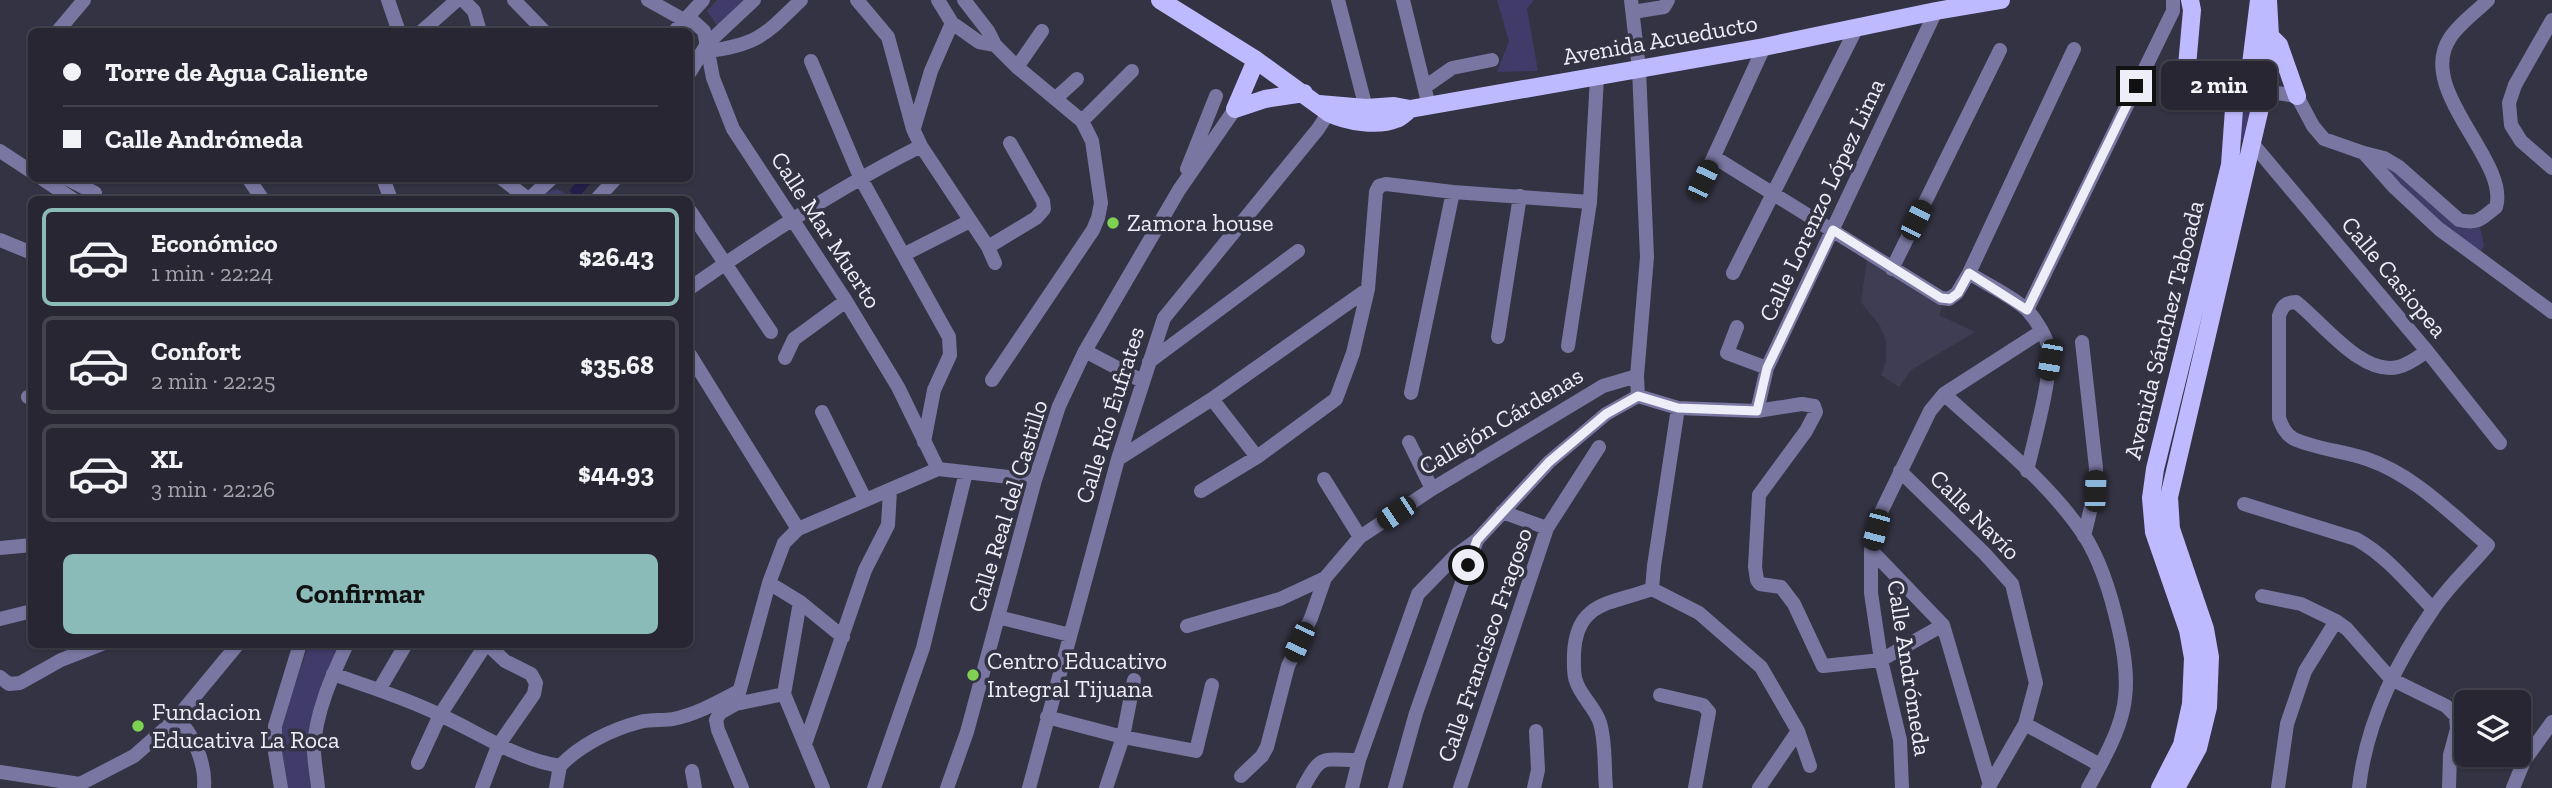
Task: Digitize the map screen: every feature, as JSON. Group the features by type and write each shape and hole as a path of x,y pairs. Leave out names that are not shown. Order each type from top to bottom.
{"main road":[{"name":"Avenida Acueducto","path":"1327,107 1394,106 1410,109 1429,106 1764,47 2001,0"},
{"path":"2190,0 2192,10 2187,66 2191,75 2197,79 2264,91"},
{"name":"Avenida Sánchez Taboada","path":"2160,788 2182,745 2191,704 2193,658 2188,630 2154,532 2151,498 2155,469 2230,165 2234,110 2251,64 2259,0"},
{"name":"Avenida Sánchez Taboada","path":"2176,788 2198,748 2208,707 2210,657 2205,629 2171,529 2169,497 2264,91 2270,36 2268,0"},
{"name":"Avenida Acueducto","path":"1168,2 1341,119 1367,123 1396,120 1410,109"},
{"path":"2270,36 2279,45 2297,96"},
{"path":"1235,108 1256,60"},
{"path":"1235,108 1265,99 1304,93"},
{"path":"2231,137 2240,144 2252,143"}],"street":[{"path":"60,28 84,0"},
{"path":"388,0 398,28"},
{"path":"426,28 457,0"},
{"path":"463,0 474,11 480,28"},
{"path":"514,0 541,28"},
{"name":"Calle Mar Muerto","path":"648,0 674,6 684,20 694,22 704,31 713,78 733,129 846,301 898,387 938,469"},
{"path":"677,28 703,0"},
{"path":"693,68 707,48 754,0"},
{"path":"707,48 735,47 764,35 802,0"},
{"path":"857,0 888,37 920,146 971,220 995,263"},
{"path":"939,0 952,23 979,42 995,45"},
{"path":"964,0 988,31 995,45 1082,121 1092,141 1101,203 1093,230 992,380"},
{"path":"1338,0 1366,108"},
{"path":"1404,0 1429,106"},
{"path":"1638,396 1637,376 1647,257 1639,69 1632,6 1664,7 1668,0"},
{"path":"2027,310 2173,11 2173,0"},
{"path":"2264,91 2297,96 2313,126 2324,139 2384,158 2399,167 2459,220 2471,223 2479,221 2496,206 2498,187 2445,85 2442,61 2449,39 2488,0"},
{"name":"Calle Lorenzo López Lima","path":"1757,411 1767,368 1936,11"},
{"path":"2552,20 2515,85 2508,103 2511,125 2521,141 2552,168"},
{"path":"913,129 931,71 952,23"},
{"path":"1733,273 1857,27"},
{"path":"1017,67 1042,31"},
{"path":"1703,180 1764,47"},
{"path":"1714,156 1892,269 1941,298 1950,299 1958,293 1969,273 2074,49"},
{"path":"1892,269 2000,50"},
{"path":"1425,87 1452,68 1492,60"},
{"path":"811,61 860,177 946,328 951,346 950,355 934,390 924,442"},
{"path":"1082,121 1132,71"},
{"path":"1568,346 1590,202 1597,76"},
{"path":"1056,98 1077,79"},
{"path":"1179,190 1216,96"},
{"name":"Calle Río Éufrates","path":"1029,788 1118,459 1164,318 1327,107"},
{"name":"Calle Real del Castillo","path":"947,788 967,732 1035,480 1059,407 1085,351 1179,190 1235,108"},
{"path":"988,247 1036,218 1044,209 1043,201 1010,143"},
{"name":"Calle Casiopea","path":"2252,143 2427,351 2500,443"},
{"path":"693,286 860,177 920,146"},
{"path":"2,153 28,161"},
{"path":"2,153 28,169"},
{"path":"2364,153 2395,188 2439,229 2552,312"},
{"path":"47,182 68,196"},
{"path":"74,182 95,193"},
{"path":"507,182 524,196"},
{"path":"531,196 547,182"},
{"path":"600,196 612,182"},
{"path":"1201,491 1257,457 1336,399 1353,353 1368,289 1376,192 1379,186 1386,184 1590,202"},
{"path":"1411,393 1453,192"},
{"path":"1498,337 1520,196"},
{"path":"693,215 771,332"},
{"path":"905,254 971,220"},
{"path":"0,240 28,251"},
{"path":"1149,362 1298,251"},
{"path":"1969,273 2027,310 2042,331 2049,347 2050,360 2027,471"},
{"path":"1118,459 1212,399 1368,289"},
{"path":"785,358 794,339 846,301"},
{"path":"2359,788 2362,761 2391,679 2433,609 2488,545 2427,492 2393,469 2365,458 2293,438 2283,430 2279,418 2278,327 2283,306 2296,302 2364,362 2383,368 2397,368 2427,351"},
{"path":"1737,327 1727,353 1767,368"},
{"name":"Calle Andrómeda","path":"1902,788 1900,740 1881,660 1871,593 1871,550 1882,510 1930,411 1944,394 2042,331"},
{"path":"2082,342 2095,468 2095,491 2084,536"},
{"path":"1085,351 1142,381"},
{"path":"693,360 797,528"},
{"name":"Callejón Cárdenas","path":"1187,626 1280,599 1325,578 1360,537 1432,489 1603,386 1637,376"},
{"path":"1944,394 2064,508 2099,563 2115,614 2126,665 2123,710 2101,765 2088,788"},
{"path":"1352,788 1359,760 1418,594 1455,556 1477,540 1549,462 1606,414 1638,396 1678,408 1757,411 1802,404 1814,407 1816,412 1806,432 1759,495 1755,567 1760,584 1780,587 1794,604 1823,666 1881,660 1943,625"},
{"path":"1212,399 1257,457"},
{"path":"1652,589 1678,408"},
{"path":"822,412 865,499"},
{"path":"1409,442 1432,489"},
{"name":"Calle Francisco Fragoso","path":"1460,788 1547,528 1599,447"},
{"path":"742,788 716,720 720,713 738,698 769,583 784,543 797,528 938,469 1035,480"},
{"name":"Calle Navío","path":"1900,471 2012,584 2036,683 2025,724 1989,787"},
{"path":"874,788 923,648 967,472"},
{"path":"1324,479 1360,537"},
{"path":"805,744 865,570 888,525 890,491"},
{"path":"2244,504 2356,539 2373,548 2433,609"},
{"path":"1502,512 1547,528"},
{"path":"1395,788 1416,713 1477,540"},
{"path":"0,548 28,545"},
{"path":"1871,550 1943,625 1989,787"},
{"path":"1241,775 1262,756 1267,747 1288,666 1311,618 1325,578"},
{"path":"769,583 800,602 843,637"},
{"path":"1606,788 1601,725 1597,714 1575,681 1577,628 1596,608 1652,589 1699,613 1760,667 1798,731 1810,765"},
{"path":"2262,596 2301,604 2336,621 2347,629 2391,679 2446,706 2456,716 2450,755 2449,788"},
{"path":"800,602 784,694 822,788"},
{"path":"0,619 28,612"},
{"path":"998,617 1070,635"},
{"path":"2278,788 2287,724 2305,671 2336,621"},
{"path":"0,677 9,684 20,684 61,660 92,648"},
{"path":"0,772 80,786 134,756 176,719 235,648"},
{"path":"281,788 275,752 275,726 299,648"},
{"path":"317,788 314,749 317,726 333,674 345,648"},
{"path":"379,690 404,648"},
{"path":"418,763 440,715 484,648"},
{"path":"482,788 498,746 534,694 536,683 531,674 505,661 491,648"},
{"path":"333,674 440,715 498,746 544,764 560,766"},
{"path":"1106,788 1123,737 1134,680"},
{"path":"1047,717 1123,737 1196,751 1212,685"},
{"path":"556,788 560,766 572,753 624,728 642,722 672,719 738,698 784,694"},
{"path":"1660,695 1703,705 1709,712 1695,788"},
{"path":"176,719 186,726 200,761 205,779 204,788"},
{"path":"2512,788 2524,761 2552,722"},
{"path":"2025,724 2101,765"},
{"path":"1534,788 1538,770 1536,731"},
{"path":"1759,788 1798,731"},
{"path":"1303,788 1316,764 1322,760 1359,760"},
{"path":"692,771 695,788"}],"shaded area":[{"path":"717,0 747,0 718,27 707,11"},
{"path":"1497,0 1534,0 1527,9 1538,71 1497,72 1509,41"},
{"path":"2248,97 2257,98 2246,141 2239,139 2234,129"},
{"path":"2383,166 2391,169 2457,227 2480,227 2484,246 2479,254 2446,230"},
{"path":"577,182 592,182 580,196 569,191"},
{"path":"557,189 570,196 541,196"},
{"path":"1867,259 1942,307 1939,315 1975,332 1911,370 1899,387 1881,375 1886,362 1886,341 1880,326 1861,302"},
{"path":"308,648 340,648 315,703 307,740 311,788 286,788 279,739 287,706"}],"waterway":[{"path":"570,196 574,192"}],"place":[{"name":"Zamora house","path":"1113,223"},
{"name":"Centro Educativo Integral Tijuana","path":"973,675"},
{"name":"Fundacion Educativa La Roca","path":"138,726"}],"route":[{"path":"1468,565 1477,540 1549,462 1606,414 1638,396 1678,408 1757,411 1767,368 1833,230 1941,298 1950,299 1958,293 1969,273 2027,310 2136,86"}]}
